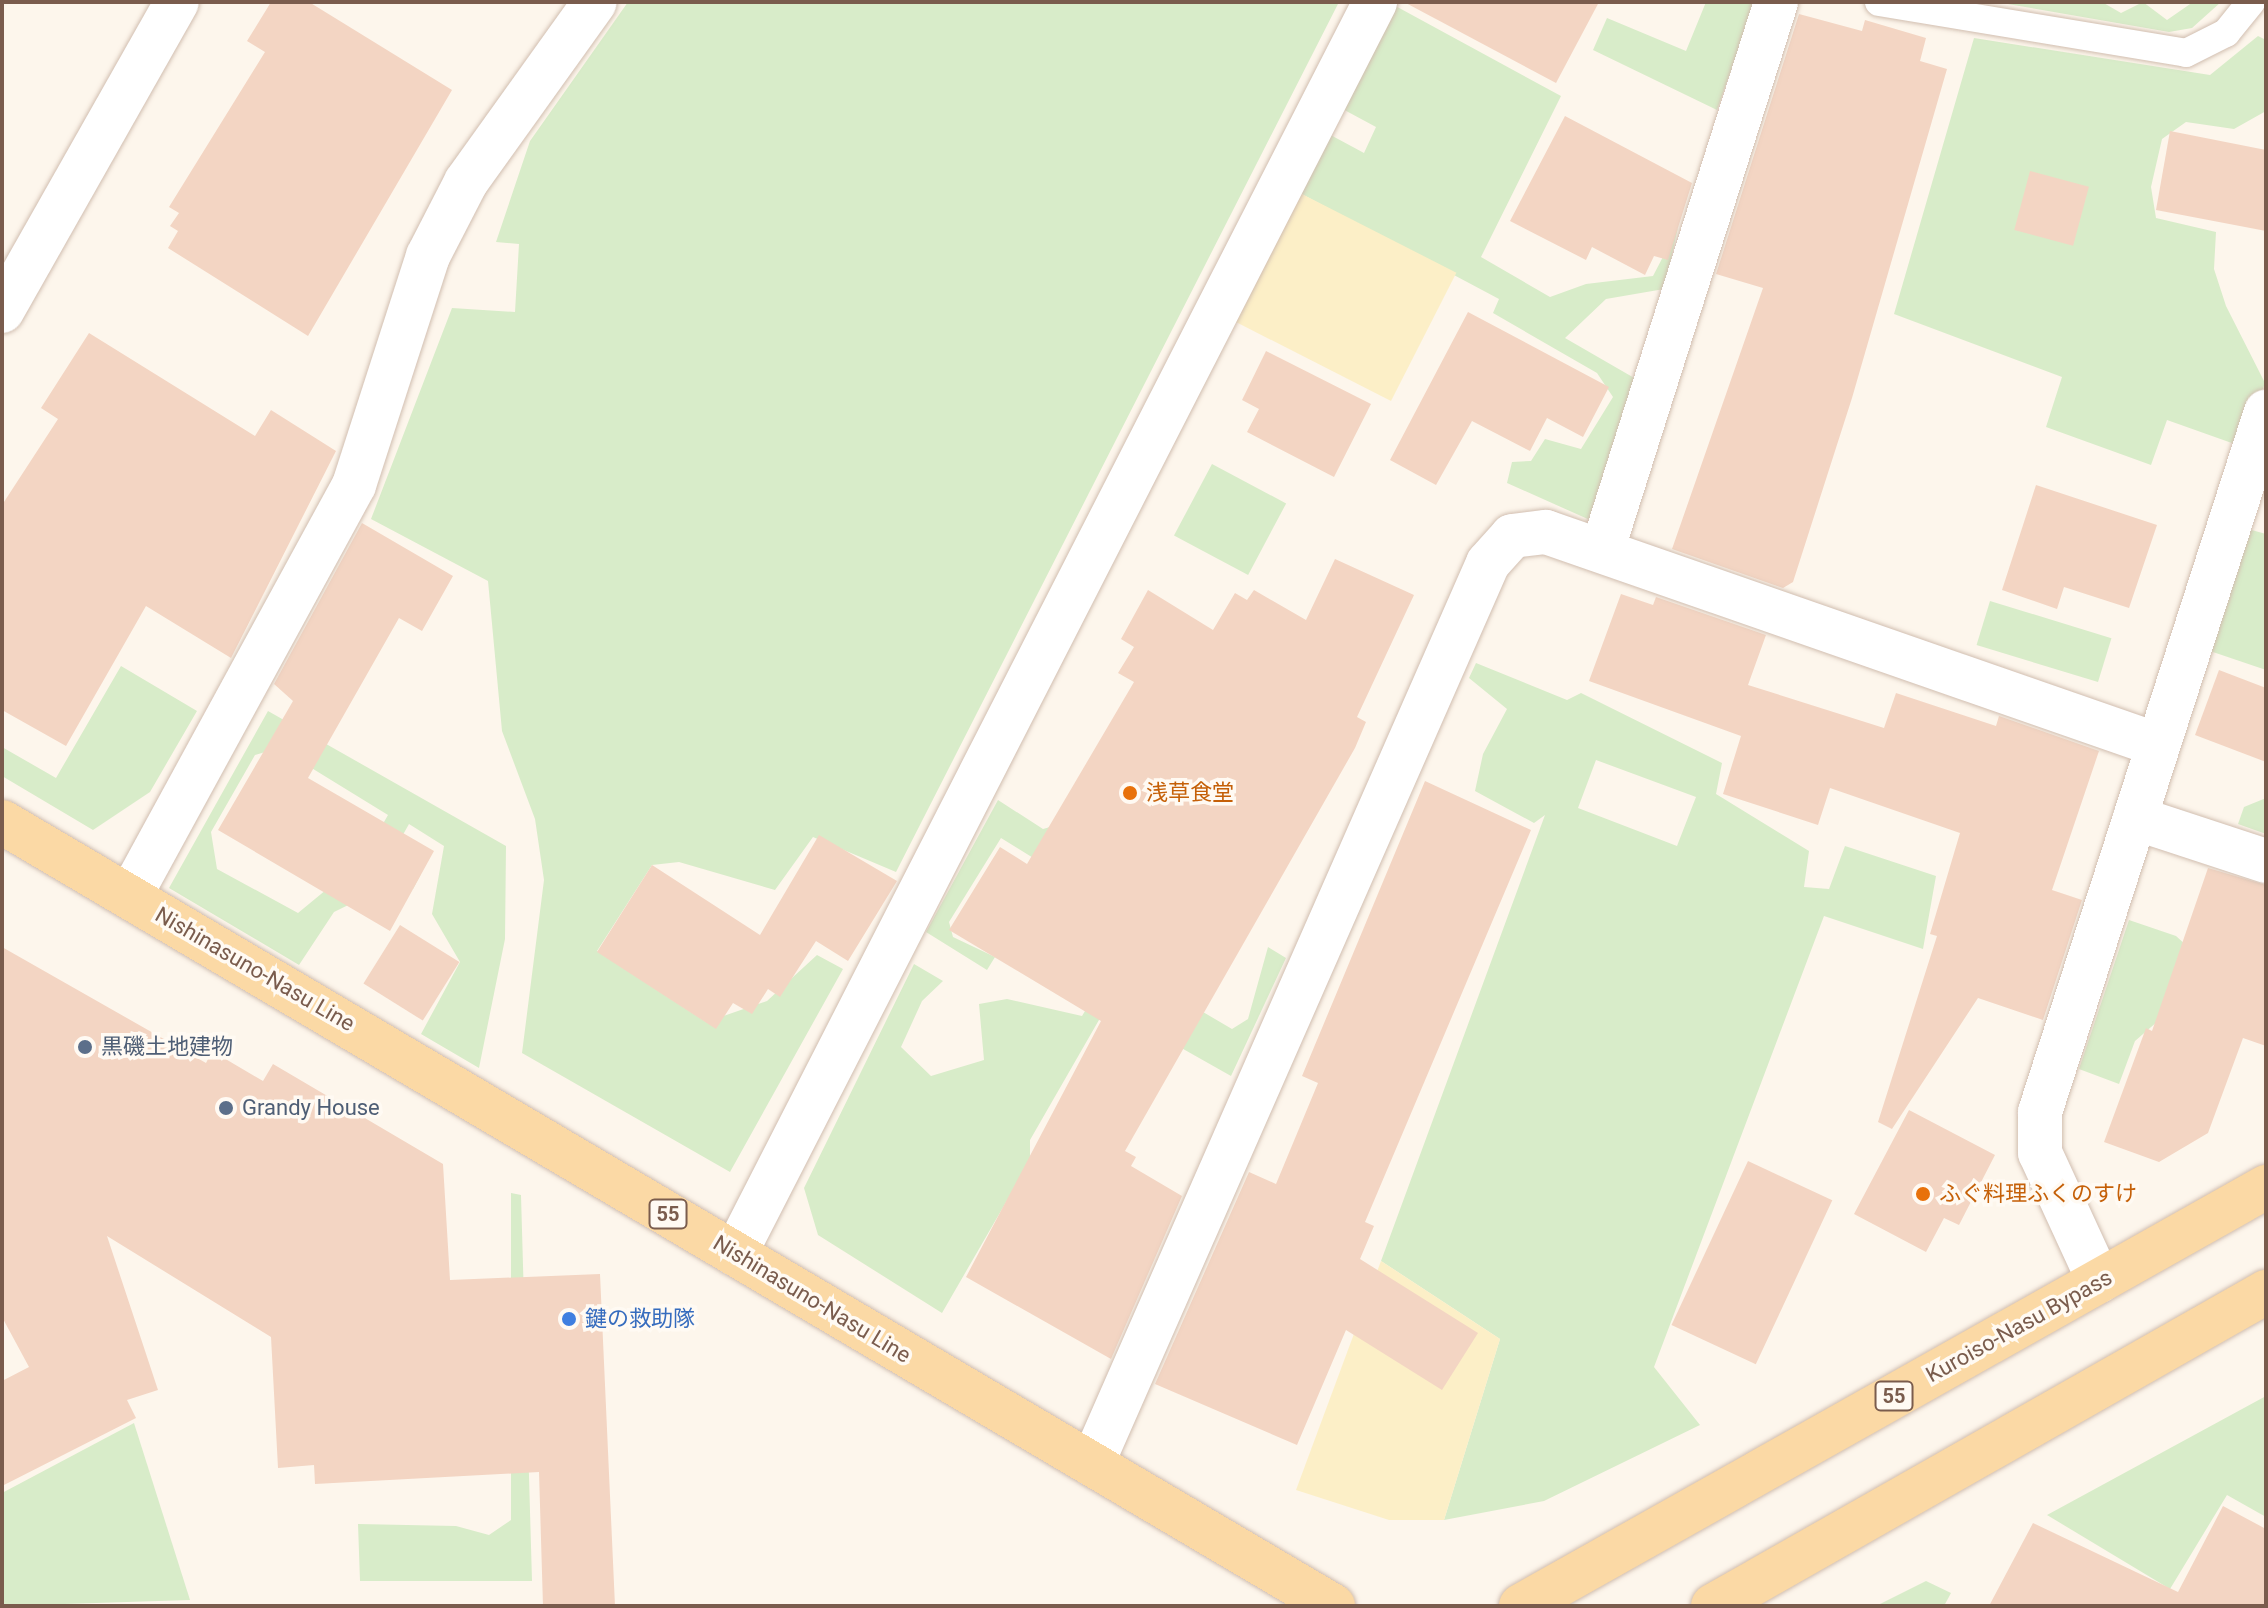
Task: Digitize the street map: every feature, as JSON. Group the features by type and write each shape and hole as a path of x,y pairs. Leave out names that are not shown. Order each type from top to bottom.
{"main road":[{"name":"Nishinasuno-Nasu Line","path":"2,822 1333,1606"},
{"name":"Kuroiso-Nasu Bypass","path":"1521,1606 2266,1187"},
{"path":"1713,1606 2266,1292"}],"street":[{"path":"2,311 177,2"},
{"path":"130,896 354,485 428,256 466,182 595,2"},
{"path":"735,1254 1375,2"},
{"path":"1602,551 1776,2"},
{"path":"2099,1281 2040,1153 2040,1112 2266,412"},
{"path":"1092,1464 1488,563 1512,536 1546,532 2158,745"},
{"path":"2135,818 2266,861"}],"lane":[{"path":"1879,2 2186,53 2226,33 2251,2"}],"green space":[{"path":"628,2 1339,2 896,872 813,837 775,890 679,862 652,865 597,951 706,1022 767,1001 817,955 843,969 730,1172 522,1053 544,880 535,819 502,731 488,581 371,519 452,308 515,312 519,244 496,242 530,141"},
{"path":"1706,2 1755,2 1717,110 1593,50 1607,18 1686,51"},
{"path":"1996,2 2102,2 2121,13 2143,2 2167,20 2193,2 2221,2 2192,28 2169,32"},
{"path":"1390,3 1561,96 1481,257 1550,297 1586,284 1653,276 1678,228 1664,289 1606,299 1565,338 1636,379 1590,520 1507,483 1512,462 1531,461 1545,439 1581,449 1613,397 1597,373 1493,313 1499,299 1296,191 1325,132 1364,153 1376,127 1337,106"},
{"path":"2258,36 2266,40 2266,111 2234,129 2186,122 2162,139 2151,187 2156,218 2216,232 2214,269 2226,306 2265,383 2243,447 2167,420 2151,465 2046,427 2062,377 1894,314 1974,38 2210,75"},
{"path":"1212,464 1286,503 1248,575 1174,536"},
{"path":"2248,529 2266,534 2266,670 2210,651"},
{"path":"1990,601 2111,638 2098,682 1977,645"},
{"path":"1476,663 1567,700 1581,693 1722,763 1716,794 1809,851 1804,887 1829,889 1845,846 1936,876 1923,949 1824,916 1654,1367 1700,1425 1544,1501 1444,1520 1500,1339 1381,1261 1545,815 1534,823 1475,791 1483,754 1507,709 1469,678","holes":["1596,760 1696,797 1677,846 1578,808"]},
{"path":"121,666 197,711 150,792 93,830 2,776 2,747 56,778"},
{"path":"268,711 506,846 505,939 479,1068 421,1034 460,962 432,914 444,846 409,824 391,856 421,874 413,889 389,885 334,912 299,965 169,888","holes":["279,748 388,815 349,883 338,880 298,913 217,869 211,832 255,755"]},
{"path":"2266,798 2266,834 2238,824 2244,807"},
{"path":"998,800 1043,829 1064,823 1096,842 1096,862 1164,903 1128,968 1232,1029 1248,1019 1268,947 1286,958 1231,1076 1107,1006 1030,1140 1030,1159 1045,1167 1028,1207 1009,1197 942,1313 818,1235 804,1188 914,964 943,981 922,1001 901,1047 931,1076 984,1060 979,1004 1007,999 1082,1016 1138,923 1001,838 949,922 953,937 995,957 987,970 926,932"},
{"path":"2129,920 2176,936 2197,955 2158,1021 2135,1041 2119,1084 2079,1069"},
{"path":"511,1193 521,1195 532,1581 360,1581 358,1524 456,1526 489,1535 511,1520"},
{"path":"2266,1396 2266,1517 2227,1495 2170,1589 2047,1515"},
{"path":"134,1423 190,1600 2,1606 2,1493"},
{"path":"1926,1581 1951,1593 1944,1606 1876,1606"}],"sand":[{"path":"1296,191 1456,273 1391,401 1231,319"},
{"path":"1381,1261 1500,1339 1444,1520 1389,1520 1296,1490"}],"building":[{"path":"271,2 309,2 452,90 308,336 168,248 178,231 170,226 179,213 169,207 265,52 247,41"},
{"path":"1404,2 1599,2 1556,83"},
{"path":"1799,14 1862,31 1865,20 1926,38 1920,61 1947,69 1852,398 1793,582 1783,588 1672,549 1763,288 1716,274"},
{"path":"1565,116 1692,183 1668,260 1654,256 1645,275 1592,247 1586,260 1510,221"},
{"path":"2170,131 2266,150 2266,231 2156,210"},
{"path":"2030,171 2089,187 2073,246 2014,230"},
{"path":"1468,312 1609,387 1583,437 1547,418 1530,451 1472,421 1436,485 1390,460"},
{"path":"89,333 255,436 271,410 336,451 231,658 146,606 66,746 2,710 2,505 58,419 41,408"},
{"path":"1266,351 1371,404 1334,477 1247,432 1259,409 1242,400"},
{"path":"2036,485 2157,525 2129,608 2064,587 2057,609 2002,590"},
{"path":"362,523 453,576 422,631 399,618 308,778 434,851 390,931 218,830 293,701 274,684"},
{"path":"1335,559 1414,595 1357,717 1366,722 1355,748 1125,1151 1136,1157 1131,1166 1182,1196 1111,1359 966,1277 1101,1021 949,930 1000,847 1027,864 1134,682 1118,673 1134,647 1121,639 1148,590 1213,630 1235,593 1247,600 1254,590 1306,620"},
{"path":"1621,594 1653,605 1656,597 1766,635 1748,685 1884,728 1896,693 1996,726 1999,716 2099,751 2052,890 2082,900 2043,1020 1978,998 1892,1129 1878,1122 1937,936 1930,934 1960,833 1830,788 1818,825 1723,794 1741,736 1589,681"},
{"path":"2219,670 2266,688 2266,762 2195,735"},
{"path":"1425,781 1531,830 1365,1222 1374,1226 1360,1259 1478,1333 1442,1390 1346,1330 1297,1445 1155,1384 1249,1172 1276,1184 1318,1083 1302,1076"},
{"path":"819,835 897,881 848,961 816,941 780,997 768,989 752,1014 733,1003 716,1029 597,952 652,865 760,935"},
{"path":"2208,868 2266,885 2266,1046 2243,1038 2208,1133 2159,1162 2104,1142 2146,1028 2152,1031"},
{"path":"400,925 459,962 423,1021 363,984"},
{"path":"2,947 206,1063 212,1051 263,1081 273,1064 443,1164 450,1280 600,1274 615,1606 543,1606 539,1472 315,1484 314,1465 278,1468 271,1337 107,1236 158,1390 127,1400 136,1418 2,1486 2,1381 29,1367 2,1317"},
{"path":"1909,1110 1995,1155 1959,1225 1944,1218 1926,1252 1854,1214"},
{"path":"1748,1161 1832,1200 1756,1364 1672,1325"},
{"path":"2223,1506 2266,1529 2266,1606 1989,1606 2033,1523 2178,1592"}],"place":[{"name":"浅草食堂","path":"1130,793"},
{"name":"黒磯土地建物","path":"85,1047"},
{"name":"Grandy House","path":"226,1108"},
{"name":"ふぐ料理ふくのすけ","path":"1923,1194"},
{"name":"鍵の救助隊","path":"569,1319"}]}
